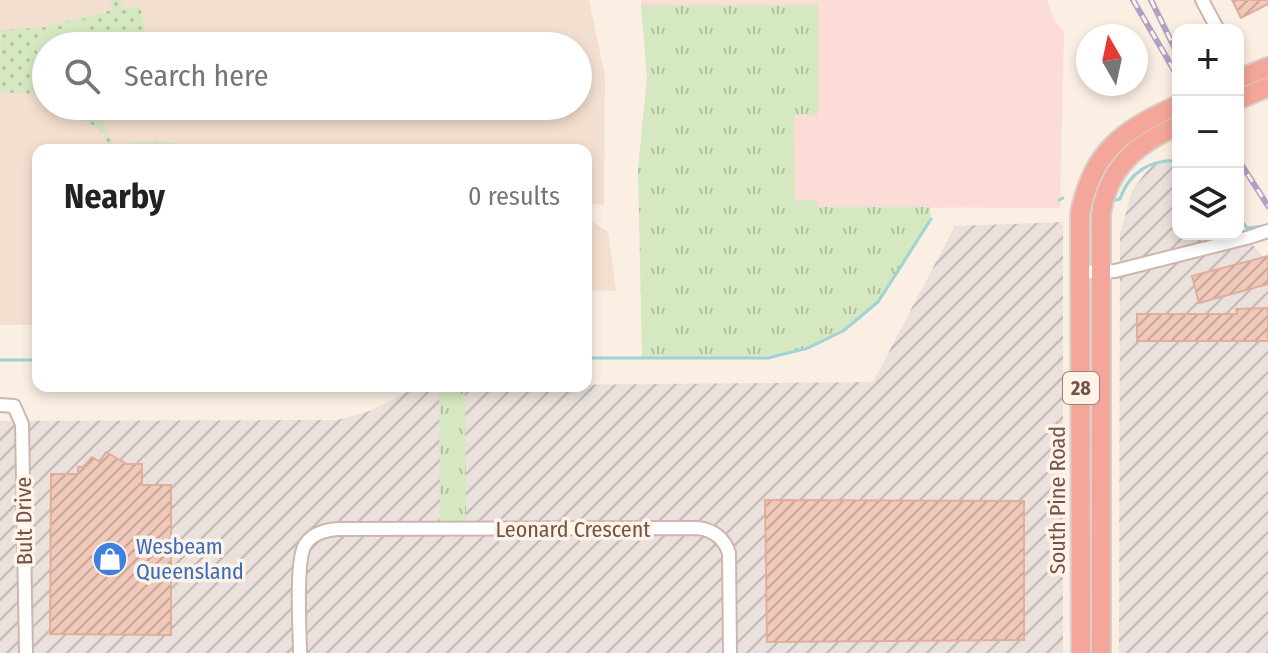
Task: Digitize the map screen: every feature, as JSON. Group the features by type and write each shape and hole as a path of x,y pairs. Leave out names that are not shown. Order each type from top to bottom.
{"highway":[{"path":"1246,85 1268,67"},
{"name":"South Pine Road","path":"1081,653 1080,214 1098,162 1122,135 1172,108"},
{"name":"South Pine Road","path":"1101,653 1101,214 1111,179 1132,152 1149,139 1172,129"}],"street":[{"path":"1202,0 1215,24"},
{"path":"1080,272 1100,272 1205,249 1268,231"},
{"name":"Bult Drive","path":"0,405 14,406 22,424 26,653"},
{"name":"Leonard Crescent","path":"300,653 302,549 308,539 319,532 338,529 707,530 722,539 729,553 730,653"}],"shaded area":[{"path":"0,0 589,0 605,76 604,205 592,204 592,144 32,144 32,325 0,325"},
{"path":"641,0 1047,0 1055,21 1064,32 1060,208 817,207 795,200 794,115 817,115 641,5"},
{"path":"1168,158 1172,160 1172,240 1244,240 1244,235 1268,262 1268,653 1119,653 1120,234 1132,191 1149,168"},
{"path":"592,220 608,232 616,291 592,290"},
{"path":"1063,222 1063,653 0,653 0,421 338,420 370,411 407,392 592,392 592,385 873,382 955,226"}],"green space":[{"path":"110,0 120,0 123,9 140,6 145,32 32,32 32,91 28,94 0,92 1,30 46,27 112,10"},
{"path":"641,5 818,5 818,115 794,115 795,200 817,200 818,207 930,207 931,219 892,283 878,302 854,324 827,340 768,356 642,358 638,168 647,77"},
{"path":"85,19 90,32 52,32"},
{"path":"84,120 103,120 113,144 107,144 96,127"},
{"path":"143,142 175,144 124,144"},
{"path":"439,392 465,392 466,529 440,529"}],"building":[{"path":"1232,0 1268,0 1268,4 1241,18"},
{"path":"1268,256 1268,284 1199,303 1192,276"},
{"path":"1268,308 1268,341 1137,341 1137,314 1237,314 1236,309"},
{"name":"Wesbeam Queensland","path":"106,452 127,464 142,464 142,485 171,485 171,635 50,634 51,474 78,474 78,467 83,467 92,457 100,462"},
{"path":"765,500 1024,501 1024,640 767,642"}],"waterway":[{"path":"1116,200 1120,199 1129,181 1142,169 1172,161"},
{"path":"1059,200 1063,198"},
{"path":"592,358 768,358 808,348 843,331 878,302 931,219"},
{"path":"1244,224 1247,228 1264,226"},
{"path":"0,360 32,360"}],"railway":[{"path":"1133,0 1172,67"},
{"path":"1151,0 1172,43"},
{"path":"1244,168 1268,206"}],"place":[{"name":"Wesbeam Queensland","path":"110,559"}]}
